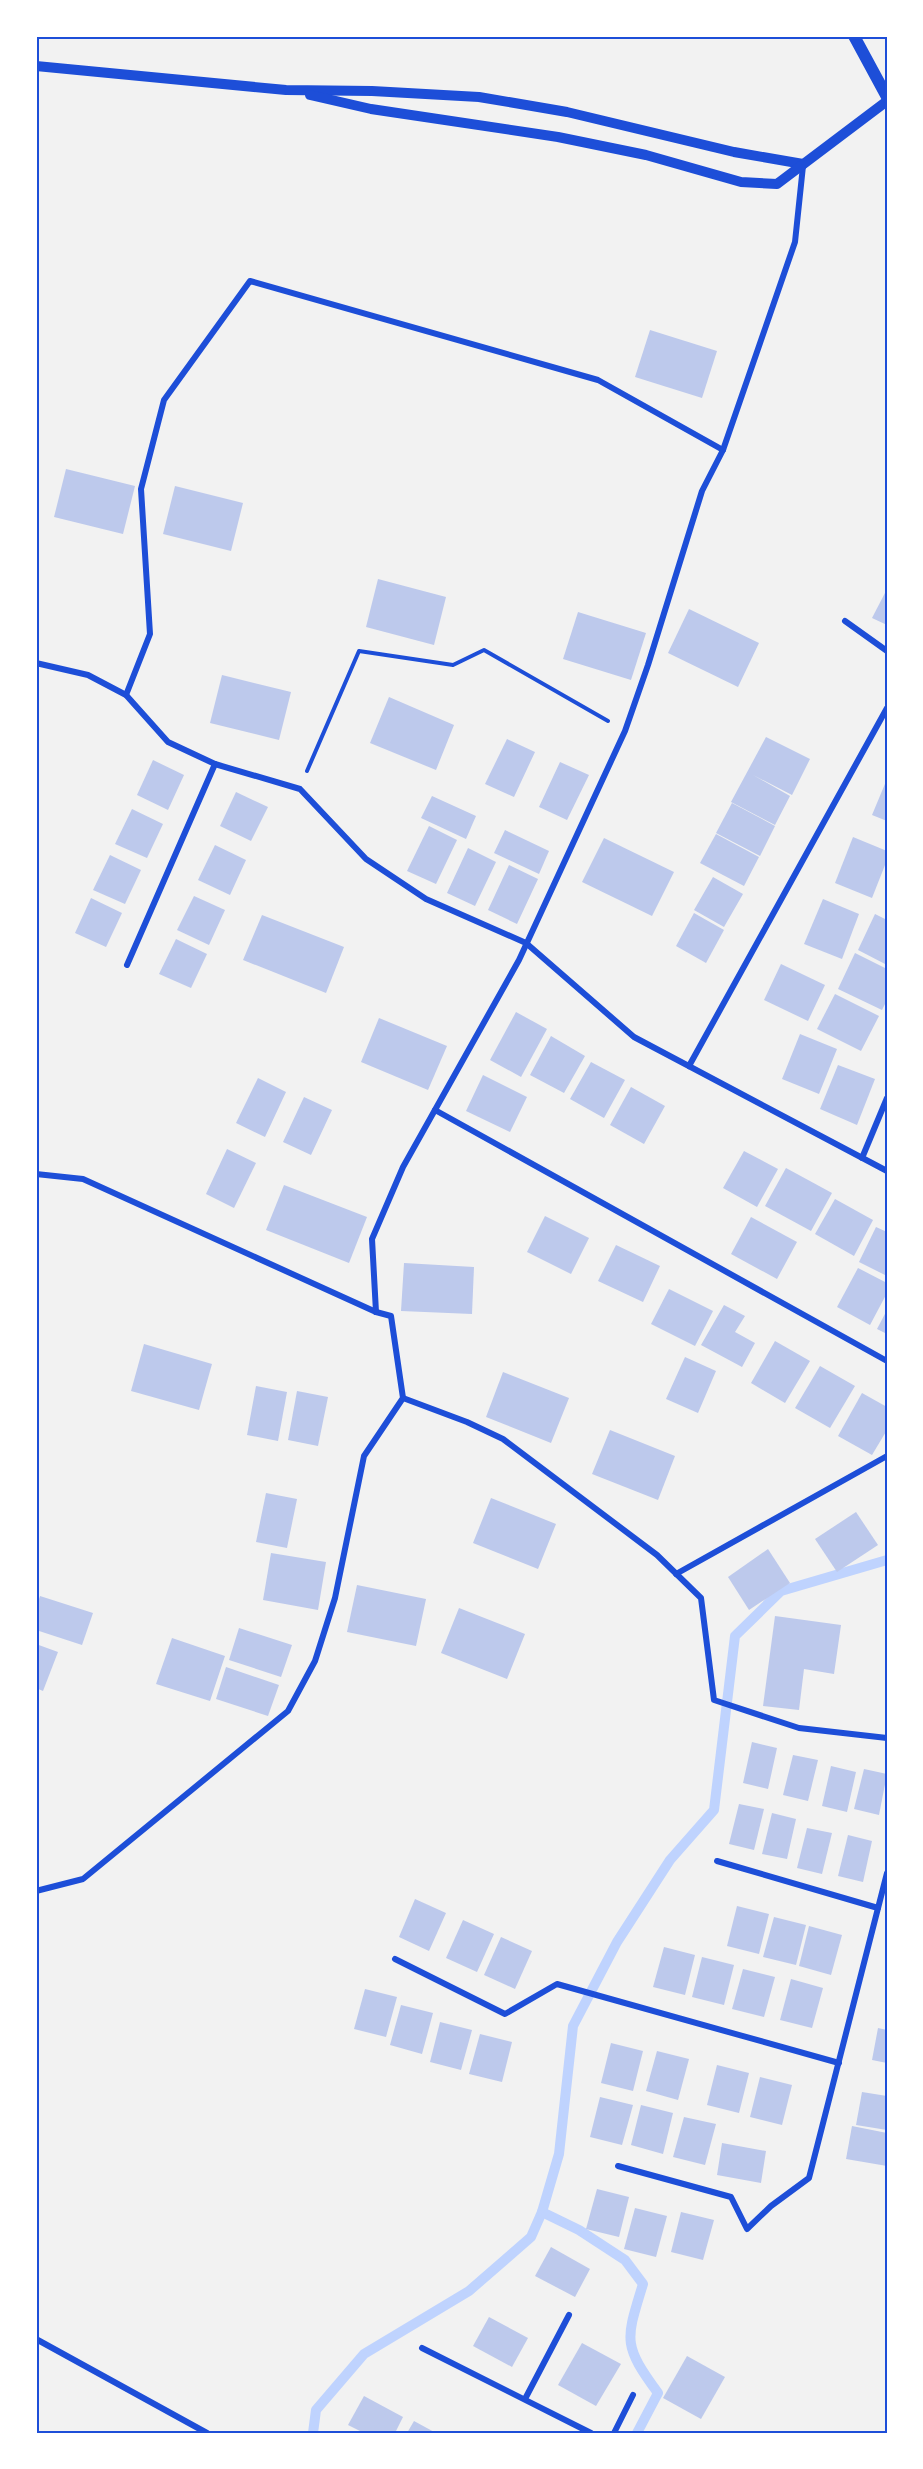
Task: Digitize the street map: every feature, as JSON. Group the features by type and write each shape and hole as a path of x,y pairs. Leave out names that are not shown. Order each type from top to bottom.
{"main road":[{"path":"854,36 887,99"}],"street":[{"path":"36,66 286,90 372,91 479,97 567,112 734,152 803,164"},
{"path":"286,90 371,109 558,137 646,155 741,182 777,184 887,99"},
{"path":"376,1312 372,1239 403,1167 526,943 625,731 702,491 723,450 795,242 803,164"},
{"path":"126,695 150,634 141,489 164,400 250,280 598,380 723,450"},
{"path":"845,621 887,651"},
{"path":"36,663 88,675 126,695 168,742 215,764 300,789 366,859 426,899 526,943 634,1037 887,1171"},
{"path":"689,1066 887,708"},
{"path":"127,965 215,764"},
{"path":"862,1158 887,1098"},
{"path":"435,1110 887,1361"},
{"path":"36,1174 83,1179 376,1312 391,1316 403,1398 364,1456 336,1598 315,1661 288,1711 83,1879 36,1891"},
{"path":"403,1398 467,1422 503,1439 657,1555 701,1598 714,1700 799,1728 887,1738"},
{"path":"676,1574 887,1456"},
{"path":"717,1861 878,1908"},
{"path":"618,2166 731,2197 747,2229 771,2206 809,2178 887,1873"},
{"path":"395,1959 505,2014 556,1984 838,2063"},
{"path":"525,2399 568,2315"},
{"path":"36,2339 207,2433"},
{"path":"422,2348 591,2433"},
{"path":"614,2433 633,2395"}],"path":[{"path":"300,789 359,651 453,665 484,650 625,731"}],"building":[{"path":"650,330 717,351 702,398 635,377"},
{"path":"66,469 135,486 123,534 54,517"},
{"path":"175,486 243,503 231,551 163,534"},
{"path":"378,579 446,597 434,645 366,627"},
{"path":"887,589 887,625 872,618"},
{"path":"689,609 759,643 738,687 668,653"},
{"path":"578,612 646,633 631,680 563,659"},
{"path":"222,675 291,692 279,740 210,723"},
{"path":"389,697 454,725 436,770 370,743"},
{"path":"766,737 810,759 792,795 753,775 790,796 775,825 731,802"},
{"path":"507,739 535,752 514,797 485,784"},
{"path":"153,760 184,775 168,810 137,795"},
{"path":"560,762 589,775 567,820 539,807"},
{"path":"887,779 887,821 872,815"},
{"path":"236,792 268,807 251,841 220,826"},
{"path":"432,796 476,816 466,839 421,818"},
{"path":"732,803 775,826 760,856 716,833"},
{"path":"132,809 163,824 147,858 115,844"},
{"path":"429,826 457,840 436,884 407,871"},
{"path":"505,830 549,851 539,874 494,853"},
{"path":"716,834 759,857 744,886 700,863"},
{"path":"853,837 887,851 887,860 872,898 835,883"},
{"path":"604,838 674,872 652,916 582,882"},
{"path":"215,845 246,860 230,895 198,880"},
{"path":"468,848 496,862 475,906 447,893"},
{"path":"110,855 141,870 125,904 93,890"},
{"path":"509,865 538,879 517,924 488,910"},
{"path":"713,877 743,894 724,927 694,910"},
{"path":"194,896 225,910 209,945 177,930"},
{"path":"91,898 122,913 106,947 75,933"},
{"path":"823,899 859,914 842,959 804,944"},
{"path":"694,913 724,930 706,963 676,946"},
{"path":"875,914 887,920 887,965 858,950"},
{"path":"262,915 344,947 326,993 243,960"},
{"path":"176,939 207,954 191,988 159,974"},
{"path":"855,953 887,969 887,1000 882,1010 838,989"},
{"path":"781,964 825,985 808,1021 764,1000"},
{"path":"835,994 879,1016 861,1051 817,1029"},
{"path":"516,1012 547,1029 521,1077 490,1060"},
{"path":"379,1018 447,1046 428,1090 361,1062"},
{"path":"800,1034 837,1049 819,1094 782,1079"},
{"path":"551,1036 585,1056 564,1093 530,1075"},
{"path":"591,1062 625,1080 604,1118 570,1099"},
{"path":"838,1065 875,1079 857,1125 820,1109"},
{"path":"483,1075 527,1097 510,1132 466,1111"},
{"path":"258,1078 286,1092 265,1137 236,1123"},
{"path":"631,1087 665,1106 644,1144 610,1125"},
{"path":"304,1097 332,1110 311,1155 283,1142"},
{"path":"227,1149 256,1163 234,1208 206,1194"},
{"path":"744,1151 778,1169 757,1207 723,1188"},
{"path":"786,1168 832,1193 811,1231 765,1206"},
{"path":"284,1185 367,1217 349,1263 266,1230"},
{"path":"835,1199 873,1220 854,1256 815,1234"},
{"path":"545,1216 589,1238 571,1274 527,1252"},
{"path":"751,1217 797,1242 777,1279 731,1254"},
{"path":"876,1227 887,1232 887,1276 859,1262"},
{"path":"616,1245 660,1266 643,1302 598,1281"},
{"path":"404,1263 474,1267 472,1314 401,1311"},
{"path":"858,1268 887,1283 887,1293 870,1325 837,1307"},
{"path":"669,1289 713,1311 695,1346 651,1324"},
{"path":"724,1305 745,1316 735,1332 755,1343 742,1367 701,1345"},
{"path":"887,1310 887,1334 877,1329"},
{"path":"775,1341 810,1361 785,1403 751,1383"},
{"path":"144,1344 212,1364 199,1410 131,1391"},
{"path":"685,1357 716,1371 698,1413 666,1399"},
{"path":"820,1366 855,1386 830,1428 795,1408"},
{"path":"503,1372 569,1398 551,1443 486,1417"},
{"path":"256,1386 287,1392 278,1441 247,1435"},
{"path":"297,1391 328,1397 318,1446 288,1440"},
{"path":"862,1393 887,1407 887,1430 872,1455 838,1436"},
{"path":"610,1430 675,1456 658,1500 592,1474"},
{"path":"266,1493 297,1499 287,1548 256,1542"},
{"path":"491,1498 556,1524 538,1569 473,1543"},
{"path":"856,1512 878,1545 837,1572 815,1539"},
{"path":"768,1549 790,1583 749,1610 728,1577"},
{"path":"271,1553 326,1562 318,1610 263,1600"},
{"path":"357,1585 426,1599 416,1646 347,1632"},
{"path":"40,1596 93,1613 82,1645 36,1630 36,1608"},
{"path":"459,1608 525,1634 507,1679 441,1653"},
{"path":"775,1616 841,1625 834,1674 804,1669 799,1710 763,1706"},
{"path":"239,1628 292,1645 281,1677 229,1660"},
{"path":"172,1638 225,1656 210,1701 156,1684"},
{"path":"36,1644 58,1652 43,1691 36,1688"},
{"path":"226,1667 279,1685 268,1716 216,1699"},
{"path":"752,1742 777,1748 768,1789 743,1783"},
{"path":"793,1755 818,1760 808,1801 783,1795"},
{"path":"831,1766 856,1772 847,1812 822,1806"},
{"path":"864,1769 887,1774 879,1815 854,1809"},
{"path":"739,1804 764,1809 754,1850 729,1844"},
{"path":"772,1813 796,1819 787,1859 762,1854"},
{"path":"807,1828 832,1833 822,1874 797,1868"},
{"path":"848,1835 872,1841 863,1882 838,1876"},
{"path":"415,1899 446,1913 429,1951 399,1937"},
{"path":"737,1906 769,1914 759,1954 727,1946"},
{"path":"774,1917 806,1925 796,1965 763,1957"},
{"path":"463,1920 494,1934 477,1972 446,1958"},
{"path":"809,1926 842,1935 831,1975 799,1966"},
{"path":"501,1937 532,1951 515,1989 484,1975"},
{"path":"664,1947 695,1955 685,1995 653,1987"},
{"path":"702,1957 734,1965 724,2005 692,1997"},
{"path":"743,1969 775,1977 764,2017 732,2009"},
{"path":"791,1979 823,1988 812,2028 780,2020"},
{"path":"365,1989 397,1997 386,2037 354,2029"},
{"path":"401,2005 433,2013 422,2054 390,2045"},
{"path":"440,2022 472,2030 461,2070 430,2062"},
{"path":"878,2028 887,2030 887,2063 872,2060"},
{"path":"480,2034 512,2042 502,2082 469,2074"},
{"path":"611,2043 643,2051 633,2091 601,2083"},
{"path":"657,2051 689,2059 678,2100 646,2091"},
{"path":"717,2065 749,2073 739,2113 707,2105"},
{"path":"760,2077 792,2085 782,2125 750,2117"},
{"path":"862,2092 887,2096 887,2130 856,2125"},
{"path":"600,2097 633,2105 622,2145 590,2137"},
{"path":"641,2105 673,2113 663,2154 631,2145"},
{"path":"684,2117 716,2124 705,2165 673,2157"},
{"path":"852,2126 887,2133 887,2166 846,2159"},
{"path":"722,2143 766,2151 761,2183 717,2175"},
{"path":"597,2189 629,2197 619,2237 586,2229"},
{"path":"635,2208 667,2216 656,2257 624,2249"},
{"path":"681,2212 714,2220 703,2260 671,2252"},
{"path":"551,2247 590,2269 575,2297 535,2276"},
{"path":"489,2317 528,2338 512,2367 473,2346"},
{"path":"582,2343 621,2364 596,2406 558,2385"},
{"path":"687,2356 725,2377 701,2419 663,2398"},
{"path":"364,2396 403,2417 395,2433 364,2433 348,2425"},
{"path":"414,2421 436,2433 407,2433"}],"waterway":[{"path":"313,2433 316,2410 364,2354 469,2291 531,2237 542,2212 559,2154 573,2026 617,1942 670,1860 714,1810 735,1636 781,1591 887,1560"},
{"path":"542,2212 579,2230 625,2260 643,2284 633,2318 631,2341 638,2363 658,2393 637,2433"}]}
